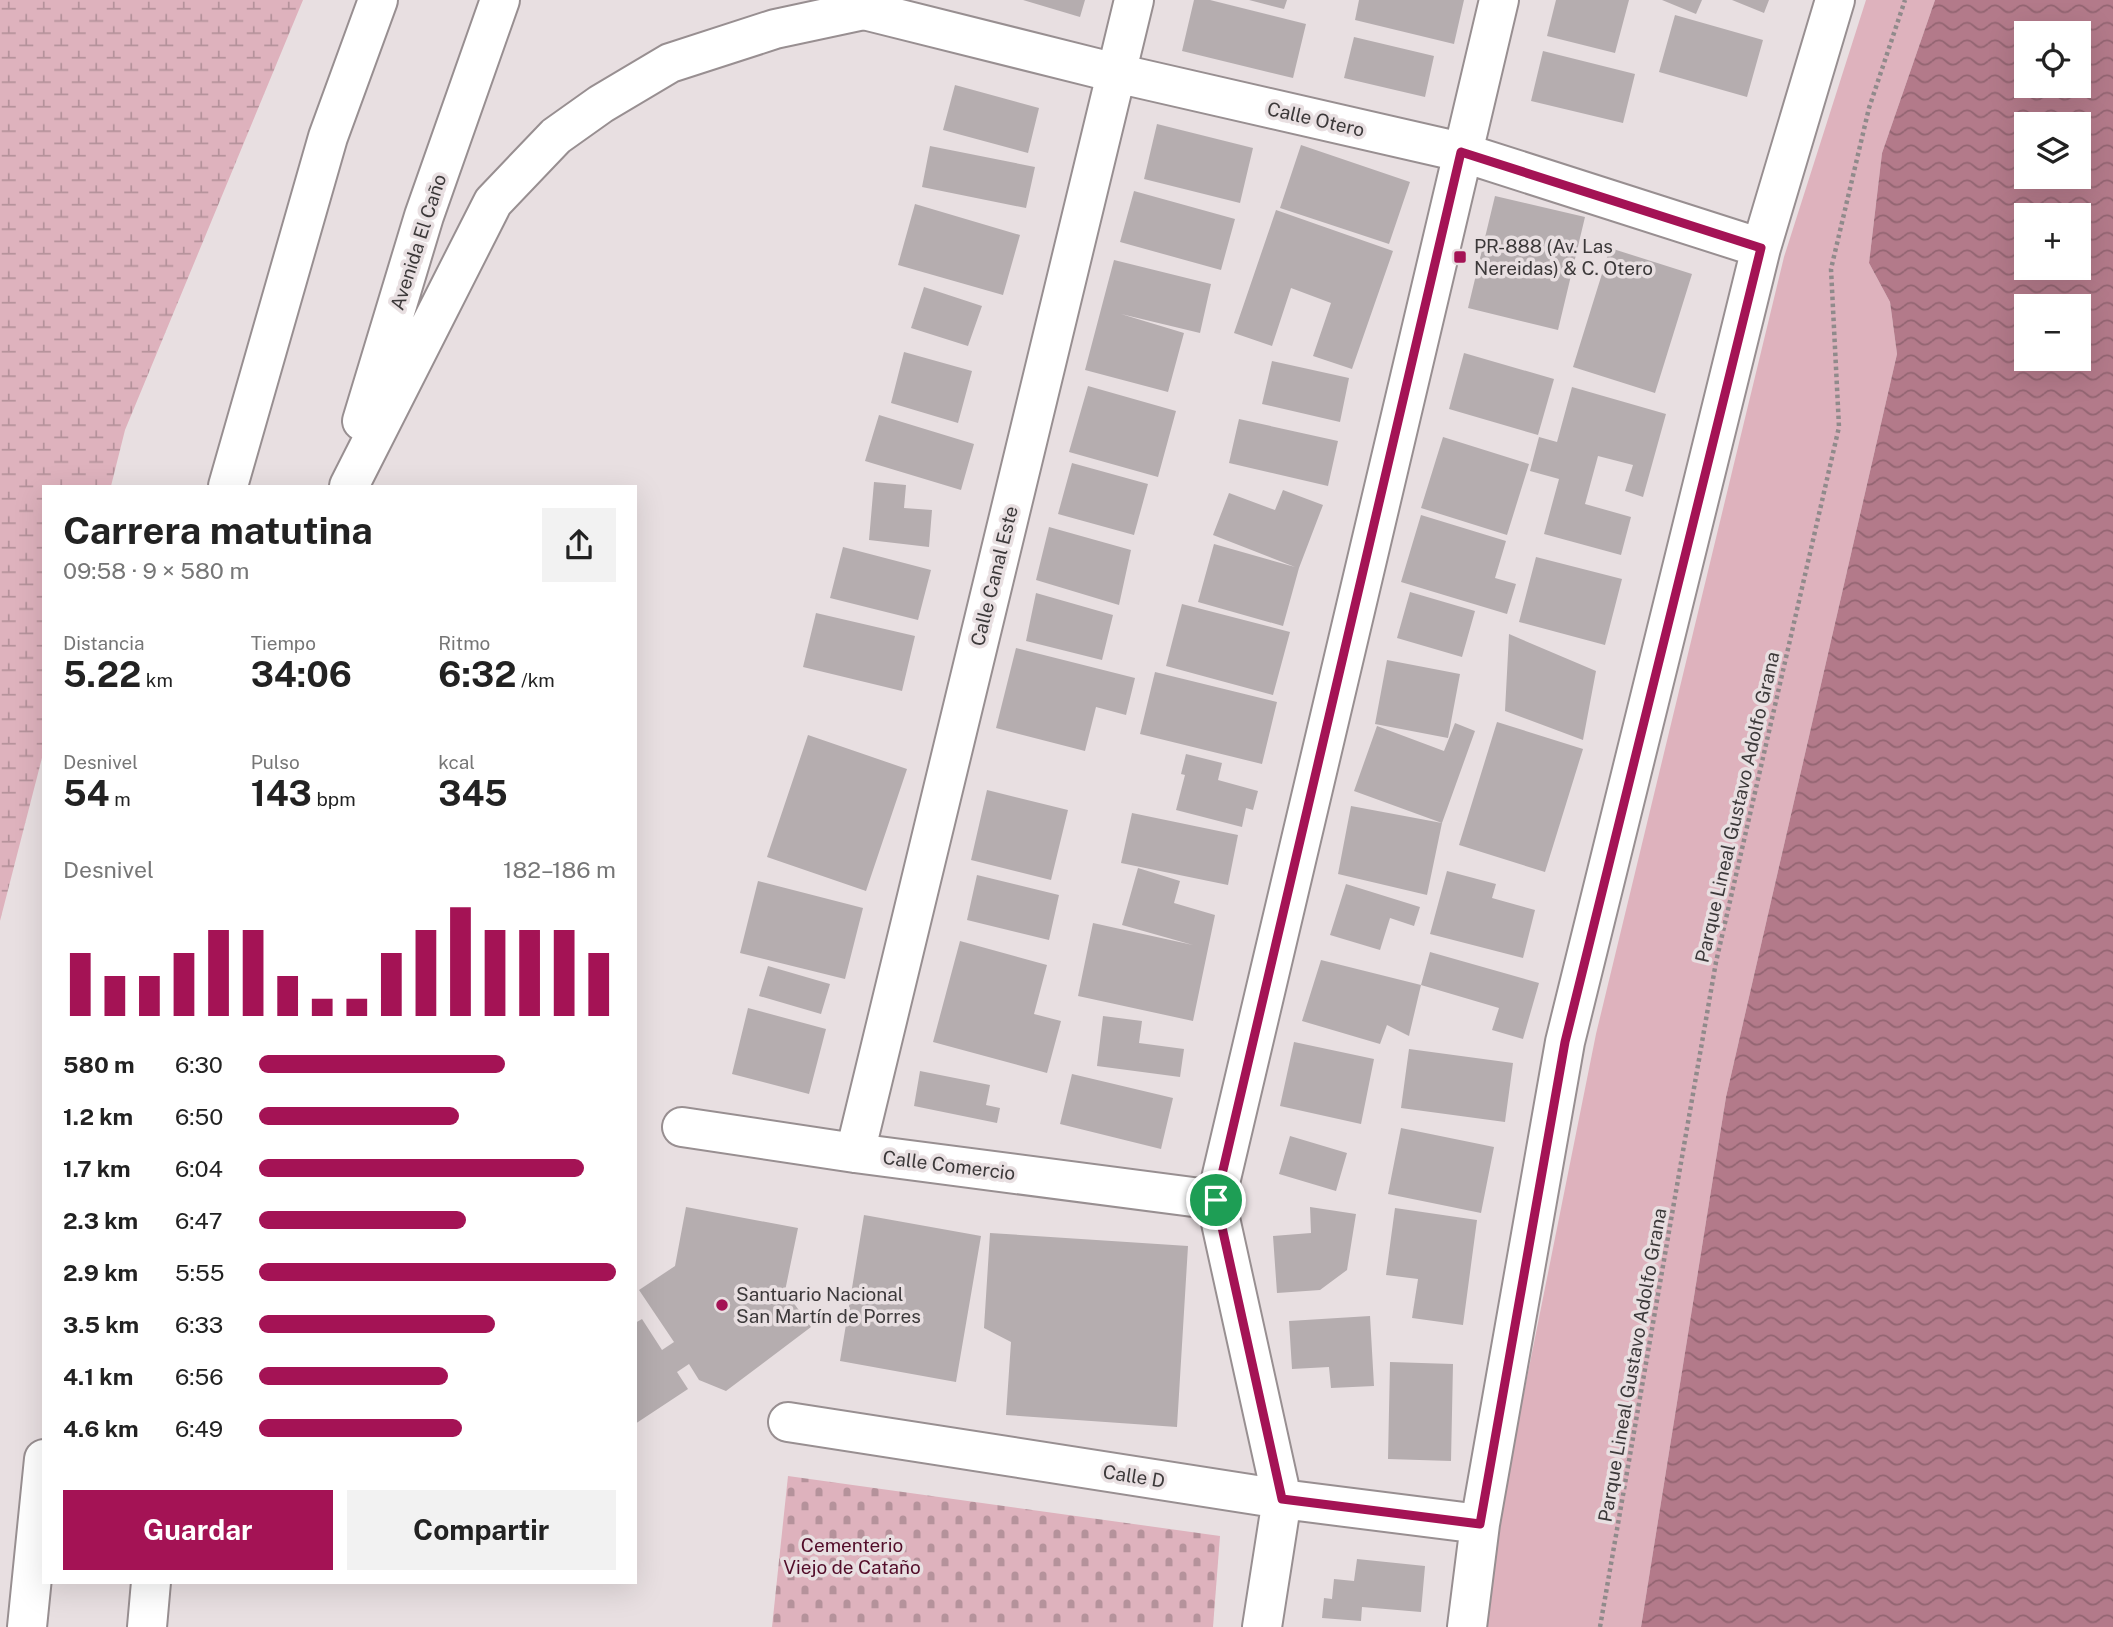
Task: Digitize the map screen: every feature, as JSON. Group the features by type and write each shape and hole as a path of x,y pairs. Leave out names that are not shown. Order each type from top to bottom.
{"main road":[{"path":"228,485 328,137 378,0"},
{"name":"Avenida El Caño","path":"342,485 424,216 500,0"},
{"name":"Calle Canal Este","path":"855,1153 1134,0"},
{"path":"1262,1627 1282,1499 1216,1200 1499,0"},
{"path":"1467,1627 1480,1524 1565,1042 1761,248 1835,0"},
{"path":"350,485 493,202 556,136 601,104 670,63 856,5"},
{"name":"Calle Otero","path":"856,5 1116,73 1461,152 1761,248"},
{"name":"Calle Comercio","path":"682,1126 855,1153 1216,1200"},
{"name":"Calle D","path":"788,1422 1282,1499 1480,1524"},
{"path":"27,1627 42,1479"},
{"path":"147,1627 151,1584"}],"path":[{"name":"Parque Lineal Gustavo Adolfo Grana","path":"1600,1627 1716,962 1839,427 1831,269 1869,108 1905,0"}],"green space":[{"path":"0,0 303,0 125,430 111,485 42,485 42,758 0,921"},
{"path":"1866,0 1935,0 1882,153 1869,263 1890,302 1897,354 1726,1097 1641,1627 1487,1627 1499,1517 1596,1034 1784,257"},
{"name":"Cementerio Viejo de Cataño","path":"788,1476 1220,1536 1213,1627 772,1627"}],"water":[{"path":"1935,0 2113,0 2113,1627 1641,1627 1726,1097 1897,354 1890,302 1869,263 1882,153"}],"building":[{"path":"1023,0 1085,0 1080,17"},
{"path":"1194,0 1210,0 1306,24 1293,78 1182,51"},
{"path":"1249,0 1287,0 1284,9"},
{"path":"1359,0 1464,0 1454,44 1355,20"},
{"path":"1556,0 1629,0 1615,53 1547,36"},
{"path":"1662,0 1702,0 1696,14"},
{"path":"1732,0 1769,0 1764,13"},
{"path":"1675,15 1763,40 1747,97 1659,72"},
{"path":"1354,37 1434,56 1425,97 1344,78"},
{"path":"1543,51 1635,74 1623,123 1531,101"},
{"path":"955,85 1039,108 1028,153 943,130"},
{"path":"1157,124 1253,148 1240,203 1144,179"},
{"path":"1301,145 1410,182 1389,244 1280,208"},
{"path":"930,146 1035,167 1026,208 922,187"},
{"path":"1134,191 1235,219 1221,270 1120,242"},
{"path":"1495,196 1585,217 1558,330 1468,308"},
{"path":"915,204 1020,235 1003,295 898,265"},
{"path":"1276,210 1393,251 1352,369 1313,356 1331,303 1291,288 1272,346 1234,333"},
{"path":"1610,248 1692,274 1655,393 1573,367"},
{"path":"1114,260 1211,284 1200,333 1121,314 1184,333 1168,392 1085,370"},
{"path":"924,287 982,306 968,346 911,328"},
{"path":"904,352 972,371 958,423 891,403"},
{"path":"1464,353 1554,379 1538,435 1449,409"},
{"path":"1272,361 1349,378 1340,422 1262,404"},
{"path":"1088,386 1176,411 1158,477 1069,452"},
{"path":"1572,387 1666,414 1643,497 1625,491 1633,465 1598,456 1585,504 1631,517 1621,555 1544,534 1559,479 1530,471 1539,437 1557,442"},
{"path":"879,415 974,444 961,490 865,461"},
{"path":"1239,419 1338,441 1328,486 1229,463"},
{"path":"1443,437 1529,464 1507,535 1421,508"},
{"path":"1072,463 1148,484 1134,535 1058,514"},
{"path":"874,482 906,485 904,508 932,510 929,547 869,540"},
{"path":"1283,490 1323,505 1299,568 1283,626 1198,602 1214,544 1295,567 1213,535 1229,493 1275,510"},
{"path":"1421,515 1506,541 1495,578 1516,584 1507,614 1401,582"},
{"path":"1049,527 1131,550 1119,605 1036,580"},
{"path":"843,547 931,570 918,620 830,598"},
{"path":"1536,557 1622,579 1605,645 1519,622"},
{"path":"1410,592 1475,611 1462,657 1397,638"},
{"path":"1036,593 1113,615 1102,660 1026,641"},
{"path":"1182,604 1290,632 1273,695 1166,666"},
{"path":"816,613 915,636 902,691 803,667"},
{"path":"1509,634 1596,671 1583,740 1505,711"},
{"path":"1016,648 1135,678 1126,715 1096,707 1085,751 996,728"},
{"path":"1387,660 1460,674 1448,738 1375,724"},
{"path":"1155,672 1277,702 1262,764 1140,734"},
{"path":"1497,722 1583,749 1545,872 1459,845"},
{"path":"1455,723 1475,731 1442,823 1354,791 1377,726 1444,751"},
{"path":"808,735 907,769 866,891 767,857"},
{"path":"1186,754 1222,763 1218,780 1258,791 1253,810 1246,808 1242,827 1176,810 1185,775 1181,774"},
{"path":"987,790 1068,810 1051,880 971,860"},
{"path":"1351,806 1442,823 1427,895 1338,874"},
{"path":"1132,813 1238,835 1228,885 1121,863"},
{"path":"1138,868 1180,881 1174,903 1215,915 1193,1021 1078,996 1093,923 1193,945 1122,925"},
{"path":"1447,871 1496,884 1492,898 1535,910 1523,958 1430,934"},
{"path":"977,875 1059,895 1049,940 967,920"},
{"path":"758,881 863,908 845,979 740,953"},
{"path":"1346,884 1420,907 1414,926 1390,918 1380,950 1330,935"},
{"path":"960,941 1047,965 1034,1014 1061,1021 1047,1073 933,1042"},
{"path":"1430,952 1539,983 1523,1039 1492,1030 1499,1008 1421,985"},
{"path":"1321,960 1421,985 1409,1036 1387,1025 1380,1044 1302,1021"},
{"path":"768,966 830,984 821,1014 759,996"},
{"path":"748,1008 826,1029 809,1094 732,1074"},
{"path":"1103,1016 1142,1021 1139,1043 1184,1049 1180,1077 1097,1066"},
{"path":"1294,1042 1374,1059 1361,1124 1280,1106"},
{"path":"1409,1049 1513,1063 1505,1122 1401,1108"},
{"path":"920,1071 990,1085 986,1105 1000,1108 997,1123 914,1106"},
{"path":"1072,1074 1173,1098 1161,1149 1060,1124"},
{"path":"1401,1128 1494,1147 1481,1213 1388,1194"},
{"path":"1290,1136 1347,1153 1336,1191 1279,1174"},
{"name":"Santuario Nacional San Martín de Porres","path":"686,1207 798,1228 785,1291 811,1327 726,1391 699,1380 689,1364 677,1372 688,1389 637,1423 637,1322 642,1319 662,1350 674,1342 639,1290 675,1266"},
{"path":"1310,1207 1356,1214 1347,1270 1320,1290 1277,1293 1273,1236 1311,1233"},
{"path":"1395,1208 1477,1220 1463,1325 1412,1318 1418,1279 1386,1275"},
{"path":"864,1215 981,1236 956,1382 840,1361"},
{"path":"990,1233 1188,1246 1177,1427 1006,1415 1011,1342 984,1328"},
{"path":"1370,1316 1374,1386 1331,1388 1329,1367 1292,1369 1289,1321"},
{"path":"1390,1362 1453,1364 1451,1461 1388,1459"},
{"path":"1357,1559 1425,1566 1421,1612 1362,1607 1361,1621 1322,1618 1324,1598 1332,1599 1334,1579 1354,1581"}],"place":[{"name":"PR-888 (Av. Las Nereidas) & C. Otero","path":"1460,257"},
{"name":"Santuario Nacional San Martín de Porres","path":"722,1305"}],"route":[{"path":"1461,152 1761,248 1565,1042 1480,1524 1282,1499 1216,1200 1461,152"}]}
